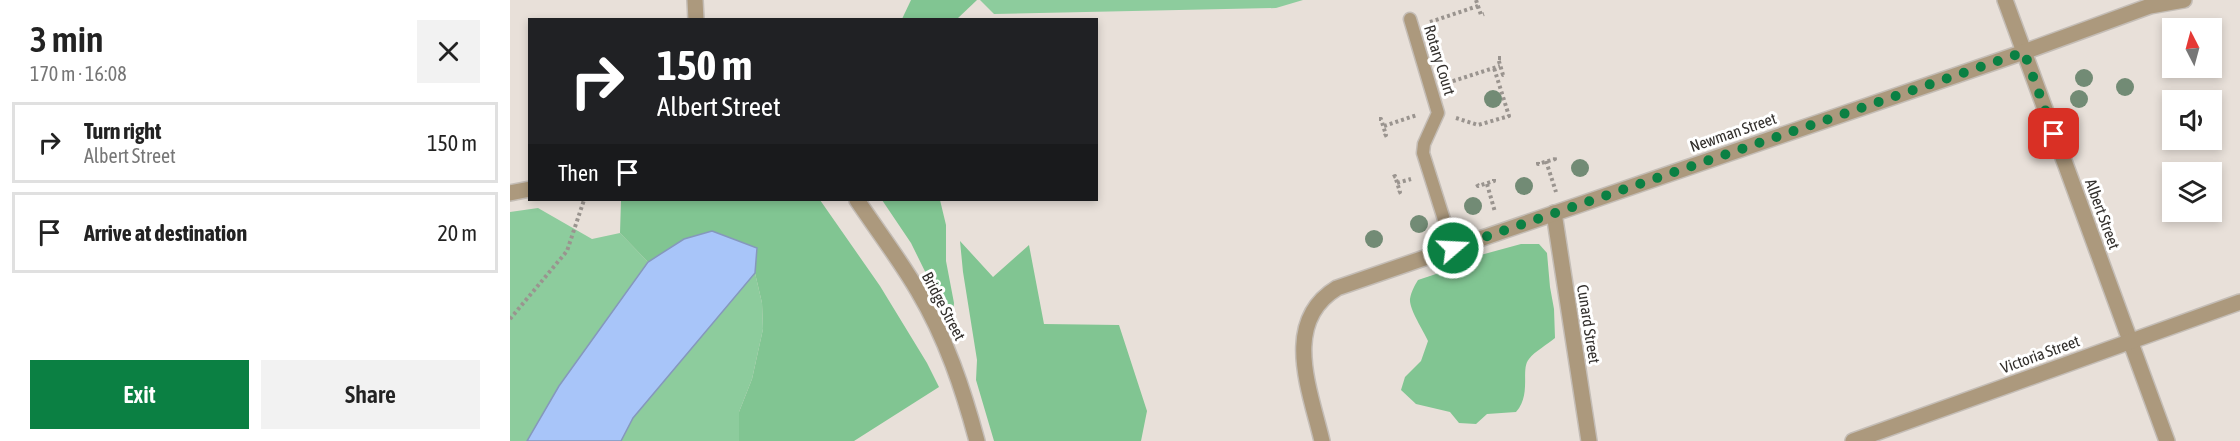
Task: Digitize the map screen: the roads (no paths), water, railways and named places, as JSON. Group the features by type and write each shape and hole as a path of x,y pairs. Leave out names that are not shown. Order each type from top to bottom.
{"street":[{"path":"696,0 696,18"},
{"name":"Albert Street","path":"2005,0 2167,441"},
{"name":"Newman Street","path":"1322,441 1305,367 1304,343 1308,320 1318,302 1337,288 2024,52 2150,3 2184,0"},
{"path":"510,193 528,189"},
{"name":"Bridge Street","path":"858,201 918,291 937,327 961,384 977,441"},
{"name":"Cunard Street","path":"1558,212 1589,441"},
{"name":"Victoria Street","path":"1853,441 2240,302"}],"lane":[{"name":"Rotary Court","path":"1411,23 1438,111 1424,144 1423,153 1453,248"}],"water":[{"path":"712,231 757,248 755,273 633,418 621,441 527,441 559,386 648,262 684,239"}]}
